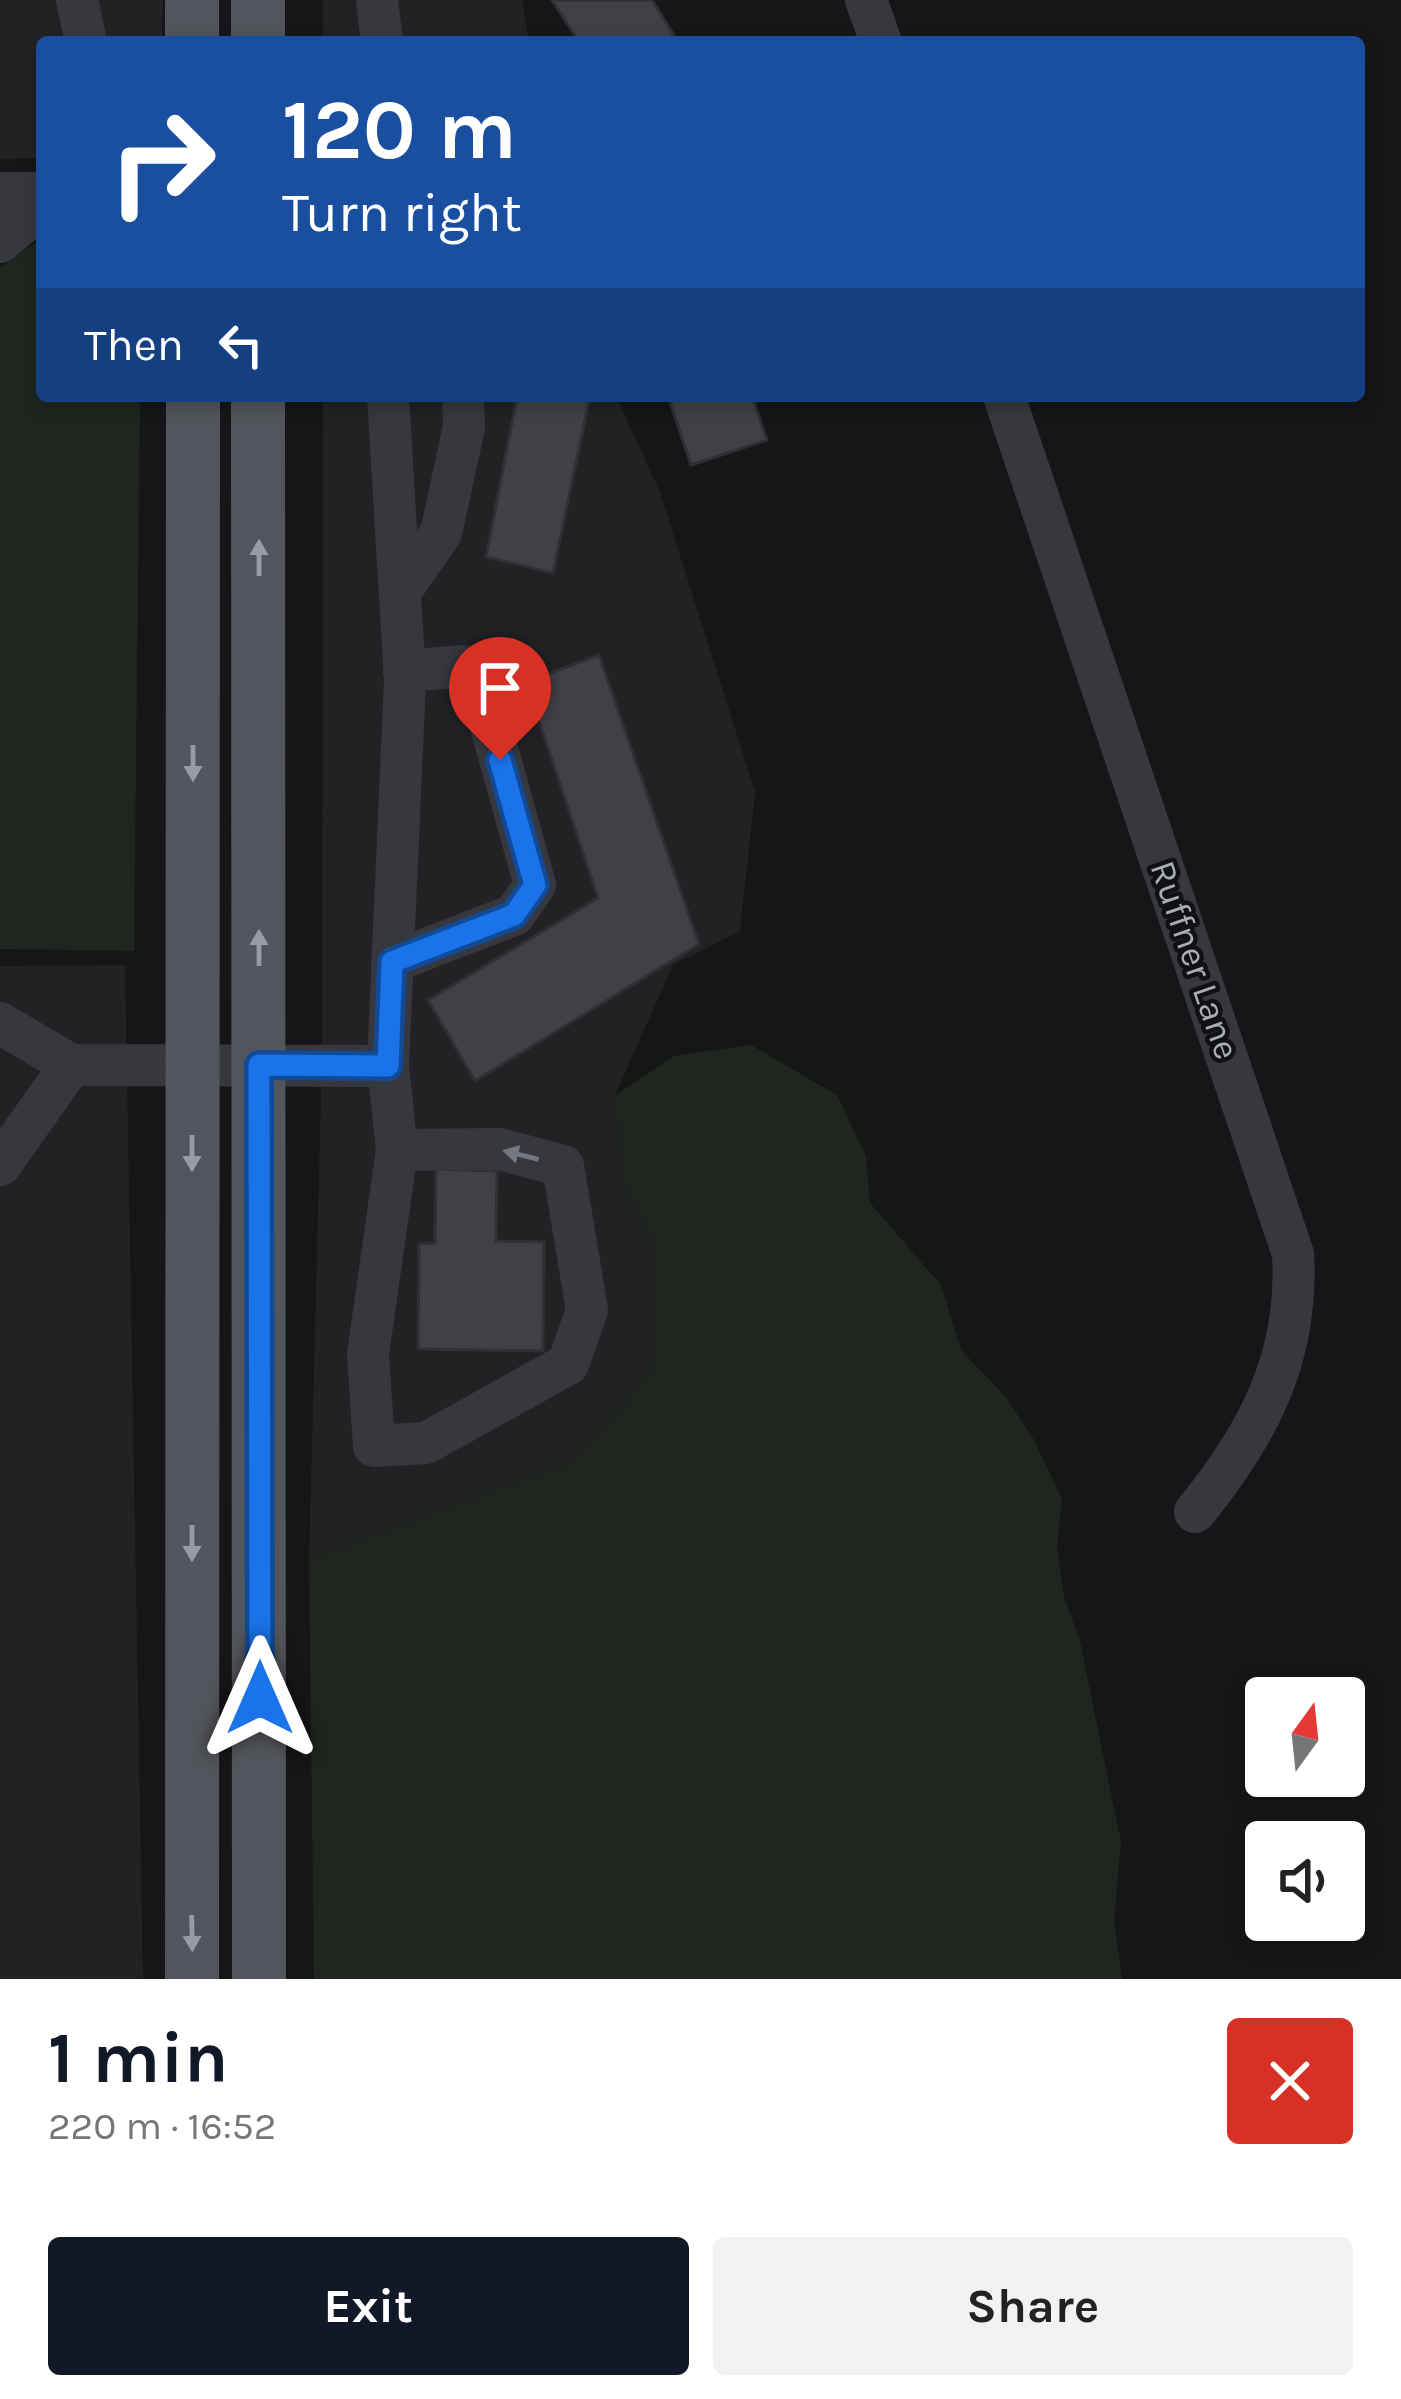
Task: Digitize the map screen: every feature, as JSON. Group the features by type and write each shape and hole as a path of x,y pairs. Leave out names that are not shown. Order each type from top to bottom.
{"main road":[{"path":"192,0 192,36"},
{"path":"258,0 258,36"},
{"path":"192,1979 193,402"},
{"path":"258,402 260,1979"}],"street":[{"path":"77,0 85,36"},
{"path":"377,0 381,36"},
{"path":"866,0 879,36"},
{"path":"0,193 36,193"},
{"path":"0,242 36,212"},
{"path":"388,402 404,671 388,1066 397,1150 368,1354 374,1446 426,1443 568,1364 586,1310 563,1166 500,1149 397,1150"},
{"path":"400,592 441,533 464,427 463,402"},
{"name":"Ruffner Lane","path":"1006,402 1293,1254 1295,1294 1279,1375 1243,1453 1195,1512"},
{"path":"392,962 514,915 535,885 477,676 465,667 404,671"},
{"path":"0,1023 71,1065 388,1066"},
{"path":"0,1165 71,1065"}],"shaded area":[{"path":"0,0 163,0 162,36 36,36 36,158 0,159"},
{"path":"323,0 522,0 528,36 323,36"},
{"path":"36,242 36,402 140,402 134,951 0,949 0,268"},
{"path":"323,402 619,402 660,492 755,792 740,931 673,965 616,1093 623,1178 657,1248 652,1375 576,1461 309,1561 322,1058"},
{"path":"125,965 143,1979 0,1979 0,966"},
{"path":"751,1045 837,1095 866,1156 870,1203 941,1285 961,1350 1005,1396 1033,1438 1062,1499 1057,1547 1064,1597 1080,1641 1121,1842 1114,1920 1122,1979 314,1979 309,1561 576,1461 652,1375 657,1248 623,1178 616,1095 674,1056"}],"building":[{"path":"552,0 652,0 674,36 575,36"},
{"path":"516,402 589,402 553,573 486,557"},
{"path":"670,402 754,402 767,440 691,465"},
{"path":"599,655 699,944 475,1081 428,1000 598,898 526,682"},
{"path":"436,1169 497,1171 496,1241 544,1242 543,1351 418,1349 419,1244 435,1243"}],"route":[{"path":"260,1698 259,1065 388,1066 392,962 514,915 535,885 500,760"}]}
